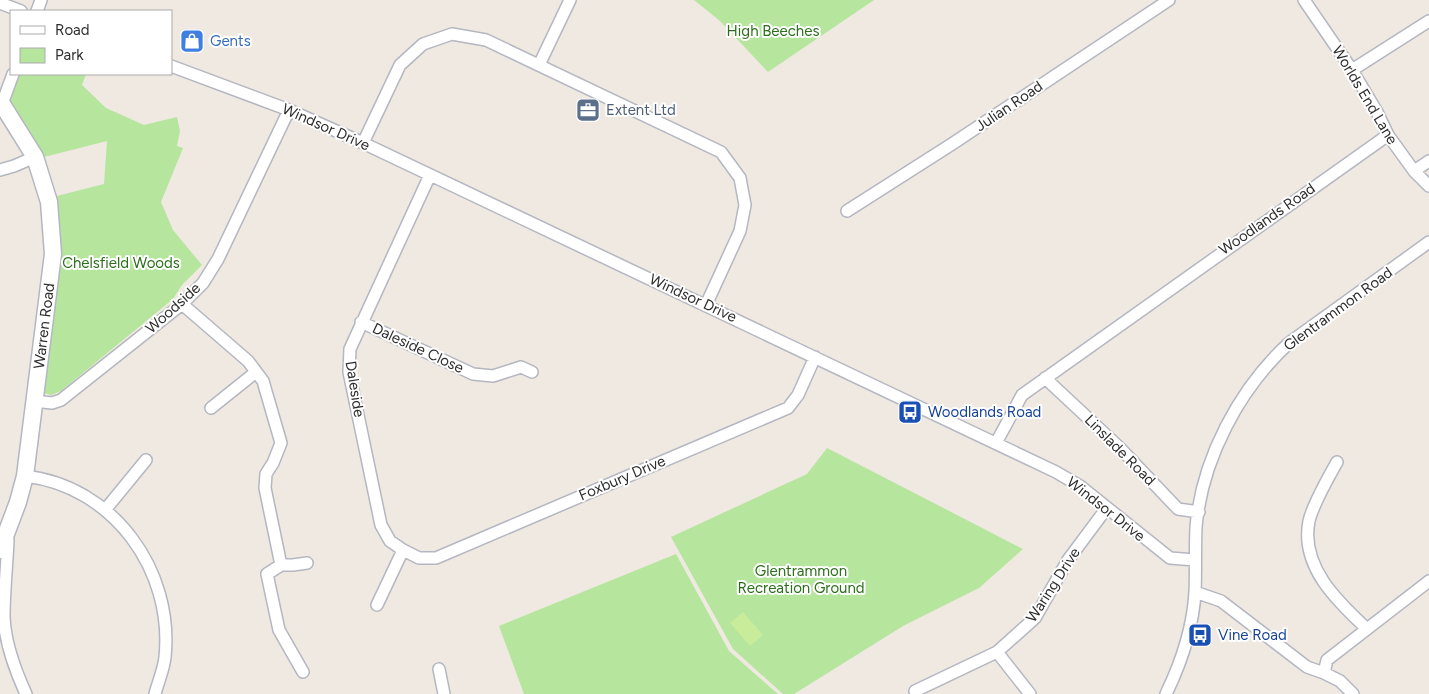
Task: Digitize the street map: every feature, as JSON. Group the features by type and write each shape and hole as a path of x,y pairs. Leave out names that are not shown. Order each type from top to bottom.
{"street":[{"path":"539,65 570,0"},
{"name":"Julian Road","path":"847,211 952,144 1169,0"},
{"name":"Worlds End Lane","path":"1304,0 1352,70 1377,112 1388,135 1414,171 1429,186"},
{"path":"0,3 18,10"},
{"path":"1352,70 1429,21"},
{"path":"363,143 400,65 423,44 452,34 486,40 539,65 720,152 740,178 745,205 740,231 706,305"},
{"name":"Windsor Drive","path":"172,66 289,110 363,143 996,443 1056,472 1080,486 1106,509 1170,558 1195,560"},
{"path":"1,102 13,75"},
{"name":"Warren Road","path":"0,550 18,502 25,476 53,254 49,202 35,157 1,102"},
{"name":"Woodside","path":"34,401 52,403 61,400 182,304 203,283 218,259 289,110"},
{"name":"Woodlands Road","path":"996,443 1022,395 1388,135"},
{"path":"0,170 35,157"},
{"path":"1414,171 1429,161"},
{"name":"Daleside","path":"403,550 390,541 381,525 349,372 350,349 430,175"},
{"name":"Glentrammon Road","path":"1166,694 1186,647 1195,592 1198,512 1209,467 1226,429 1248,390 1273,359 1299,335 1429,242"},
{"path":"182,304 248,361 263,381 281,443 274,463 266,474 265,488 281,565"},
{"name":"Daleside Close","path":"361,322 473,374 493,376 521,367 532,372"},
{"name":"Foxbury Drive","path":"403,550 419,558 436,558 788,408 798,395 815,357"},
{"path":"211,408 256,372"},
{"name":"Linslade Road","path":"1045,378 1120,448 1178,509 1198,512"},
{"path":"105,510 146,460"},
{"path":"1337,462 1310,520 1308,537 1320,576 1326,586 1366,628"},
{"path":"25,476 44,478 77,490 105,510 126,531 144,556 157,584 165,619 165,658 155,694"},
{"name":"Waring Drive","path":"918,694 915,691 997,652 1035,618 1068,560 1106,509"},
{"name":"Warren Road","path":"8,530 4,618 8,642 26,694"},
{"path":"377,604 403,550"},
{"path":"304,666 279,630 267,574 281,565 307,563"},
{"path":"1324,673 1327,660 1429,581"},
{"path":"1195,592 1221,600 1307,667 1340,681 1353,694"},
{"path":"997,652 1030,694"},
{"path":"438,669 444,694"}],"green space":[{"name":"High Beeches","path":"694,0 874,0 768,72 720,21"},
{"name":"Chelsfield Woods","path":"17,75 86,75 82,85 106,108 144,125 177,117 180,131 177,146 183,148 161,202 173,230 202,265 182,285 173,299 61,391 51,395 40,392 53,197 104,184 107,141 44,157 7,101"},
{"name":"Glentrammon Recreation Ground","path":"827,448 1023,549 979,588 903,626 794,694 783,694 733,649 671,537 807,474"},
{"name":"Glentrammon Recreation Ground","path":"676,554 729,651 778,694 524,694 499,626"},
{"path":"743,612 763,635 750,646 730,623"}],"place":[{"name":"Gents","path":"192,41"},
{"name":"Extent Ltd","path":"588,110"},
{"name":"Woodlands Road","path":"910,412"},
{"name":"Vine Road","path":"1200,635"}]}
